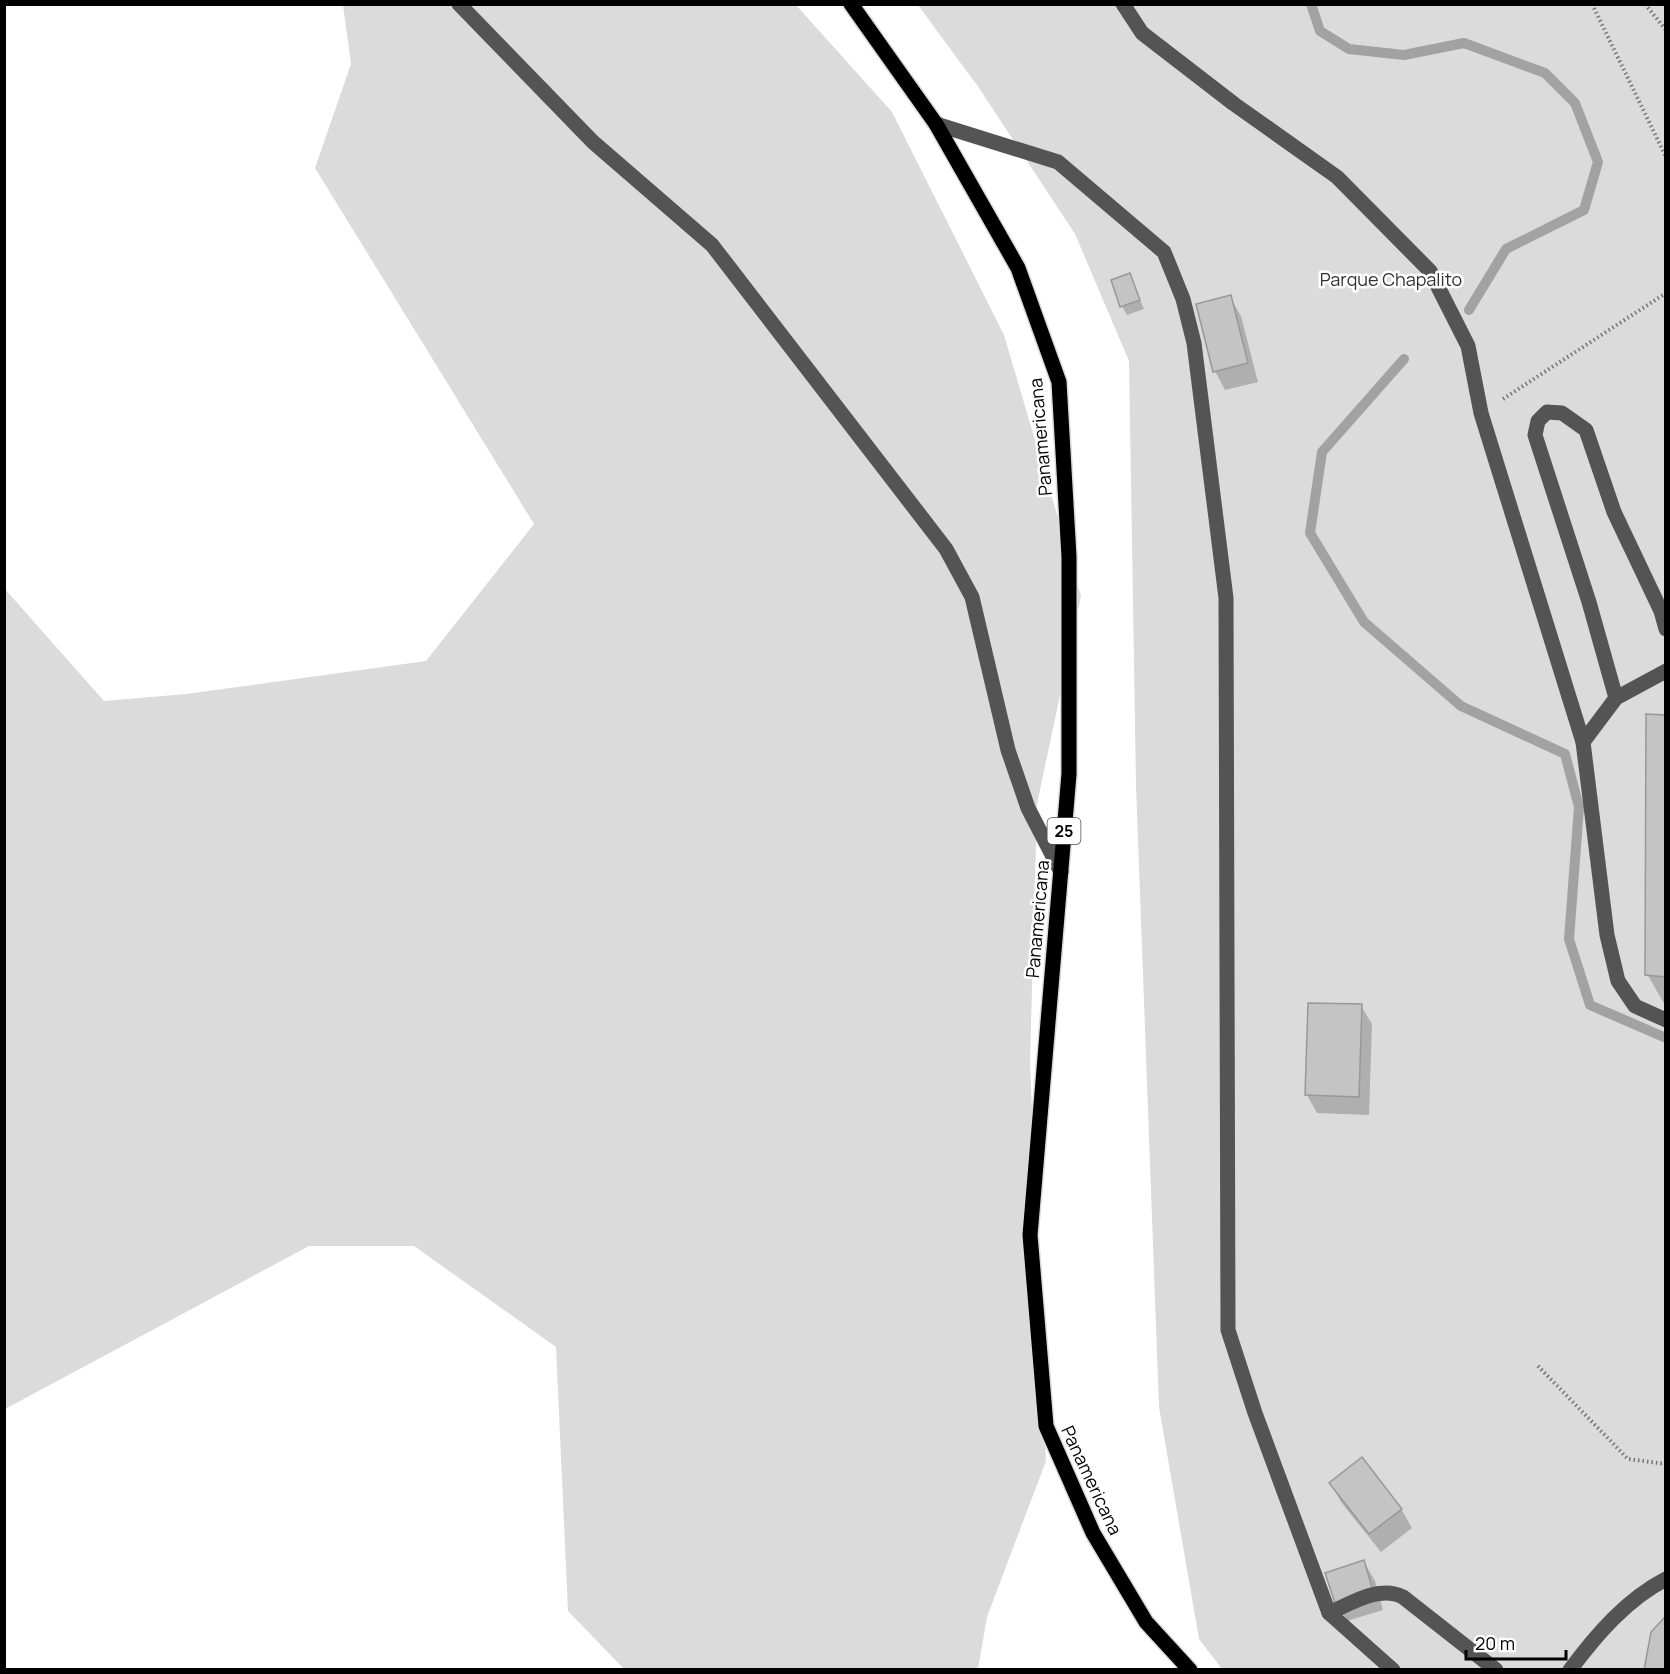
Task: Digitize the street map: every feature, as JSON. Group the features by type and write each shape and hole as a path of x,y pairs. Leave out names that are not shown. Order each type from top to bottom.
{"main road":[{"name":"Panamericana","path":"851,4 936,124 1018,268 1059,382 1069,557 1069,774 1030,1235 1046,1426 1093,1533 1146,1622 1190,1670"}],"street":[{"path":"459,4 593,142 712,245 946,549 972,597 1008,750 1028,808 1061,872"},
{"path":"1123,4 1142,33 1234,104 1337,177 1430,271 1468,345 1480,413 1583,742 1607,935 1618,981 1635,1006 1665,1020"},
{"path":"936,124 1058,162 1164,252 1183,299 1194,343 1226,598 1228,1330 1255,1413 1329,1613 1393,1670"},
{"path":"1616,698 1589,602 1535,435 1538,421 1547,412 1562,413 1586,430 1614,512 1661,611 1665,629"},
{"path":"1583,742 1616,698 1665,671"},
{"path":"1570,1670 1589,1644 1643,1590 1665,1579"},
{"path":"1329,1613 1377,1593 1394,1592 1496,1670"}],"path":[{"path":"1592,4 1665,157"},
{"path":"1645,4 1665,30"},
{"path":"1480,413 1665,293"},
{"path":"1538,1366 1628,1458 1665,1464"}],"green space":[{"path":"343,5 796,5 892,112 1004,335 1081,596 1037,804 1030,1062 1046,1461 987,1617 978,1669 624,1669 568,1611 556,1347 414,1246 309,1246 5,1409 4,588 104,701 186,694 426,661 534,524 315,168 351,64"},
{"name":"Parque Chapalito","path":"918,5 1665,5 1665,1669 1222,1669 1199,1639 1159,1407 1136,785 1129,361 1075,234 979,88"}],"building":[{"path":"1130,273 1140,300 1120,307 1111,280"},
{"path":"1231,295 1248,363 1213,372 1196,304"},
{"path":"1646,714 1666,715 1666,977 1645,975"},
{"path":"1308,1003 1362,1004 1359,1097 1305,1095"},
{"path":"1362,1457 1402,1509 1369,1534 1329,1483"},
{"path":"1364,1560 1373,1591 1335,1603 1325,1573"},
{"path":"1666,1616 1666,1670 1644,1670 1651,1632"}],"waterway":[{"path":"1311,4 1320,31 1349,49 1404,55 1464,43 1545,73 1575,103 1598,162 1584,210 1506,249 1469,310"},
{"path":"1404,359 1322,452 1310,533 1364,622 1461,706 1565,754 1579,807 1569,939 1590,1005 1666,1038"}]}
